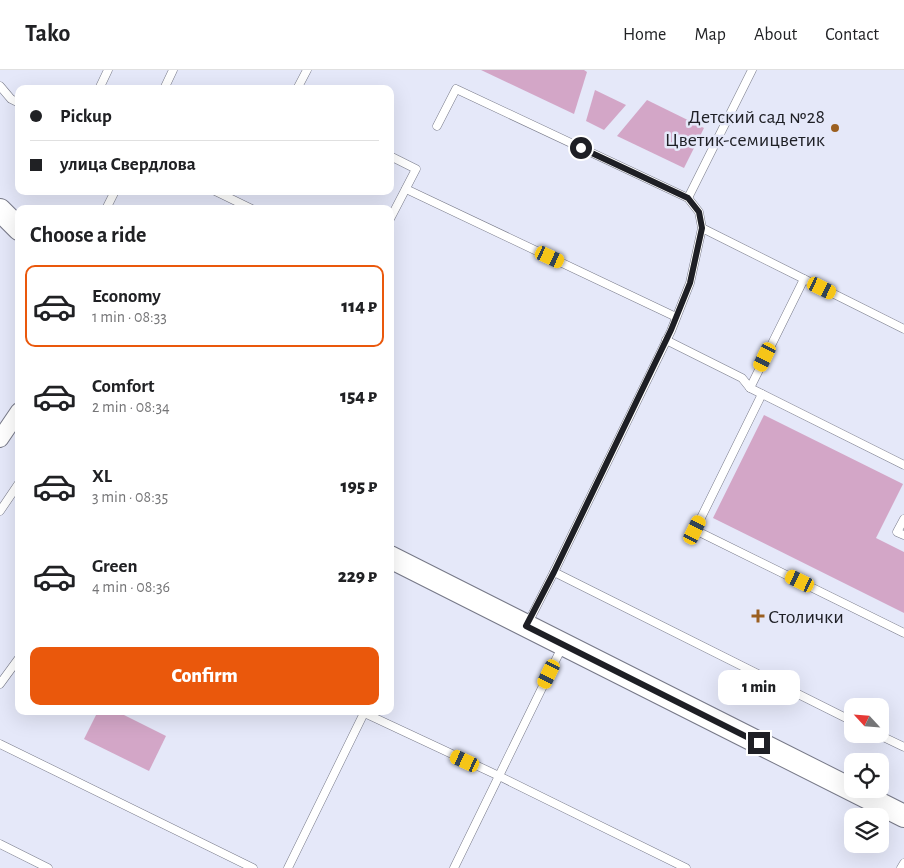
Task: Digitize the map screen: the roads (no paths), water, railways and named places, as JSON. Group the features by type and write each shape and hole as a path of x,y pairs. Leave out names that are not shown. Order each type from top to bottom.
{"main road":[{"path":"0,210 15,225"},
{"path":"394,559 904,816"}],"street":[{"path":"0,439 15,420"}],"lane":[{"path":"101,85 108,70"},
{"path":"166,85 173,70"},
{"path":"299,85 307,70"},
{"path":"688,198 752,70"},
{"path":"0,86 10,98 15,101"},
{"path":"438,126 456,89 688,198 699,212 702,228 690,283 666,340 526,626"},
{"path":"394,158 416,169 394,212"},
{"path":"406,189 676,317"},
{"path":"223,195 244,205"},
{"path":"702,228 904,329"},
{"path":"750,388 804,279"},
{"path":"666,340 742,378 750,388 904,464"},
{"path":"762,394 695,530 904,633"},
{"path":"0,511 15,489"},
{"path":"904,519 898,532 904,535"},
{"path":"554,572 844,717"},
{"path":"454,868 564,644"},
{"path":"0,684 15,663"},
{"path":"288,868 361,715"},
{"path":"368,715 686,868"},
{"path":"889,740 904,747"},
{"path":"0,744 253,868"},
{"path":"0,844 48,868"},
{"path":"901,868 904,862"}],"place":[{"name":"Детский сад №28 Цветик-семицветик","path":"835,128"},
{"name":"Столички","path":"758,616"}]}
